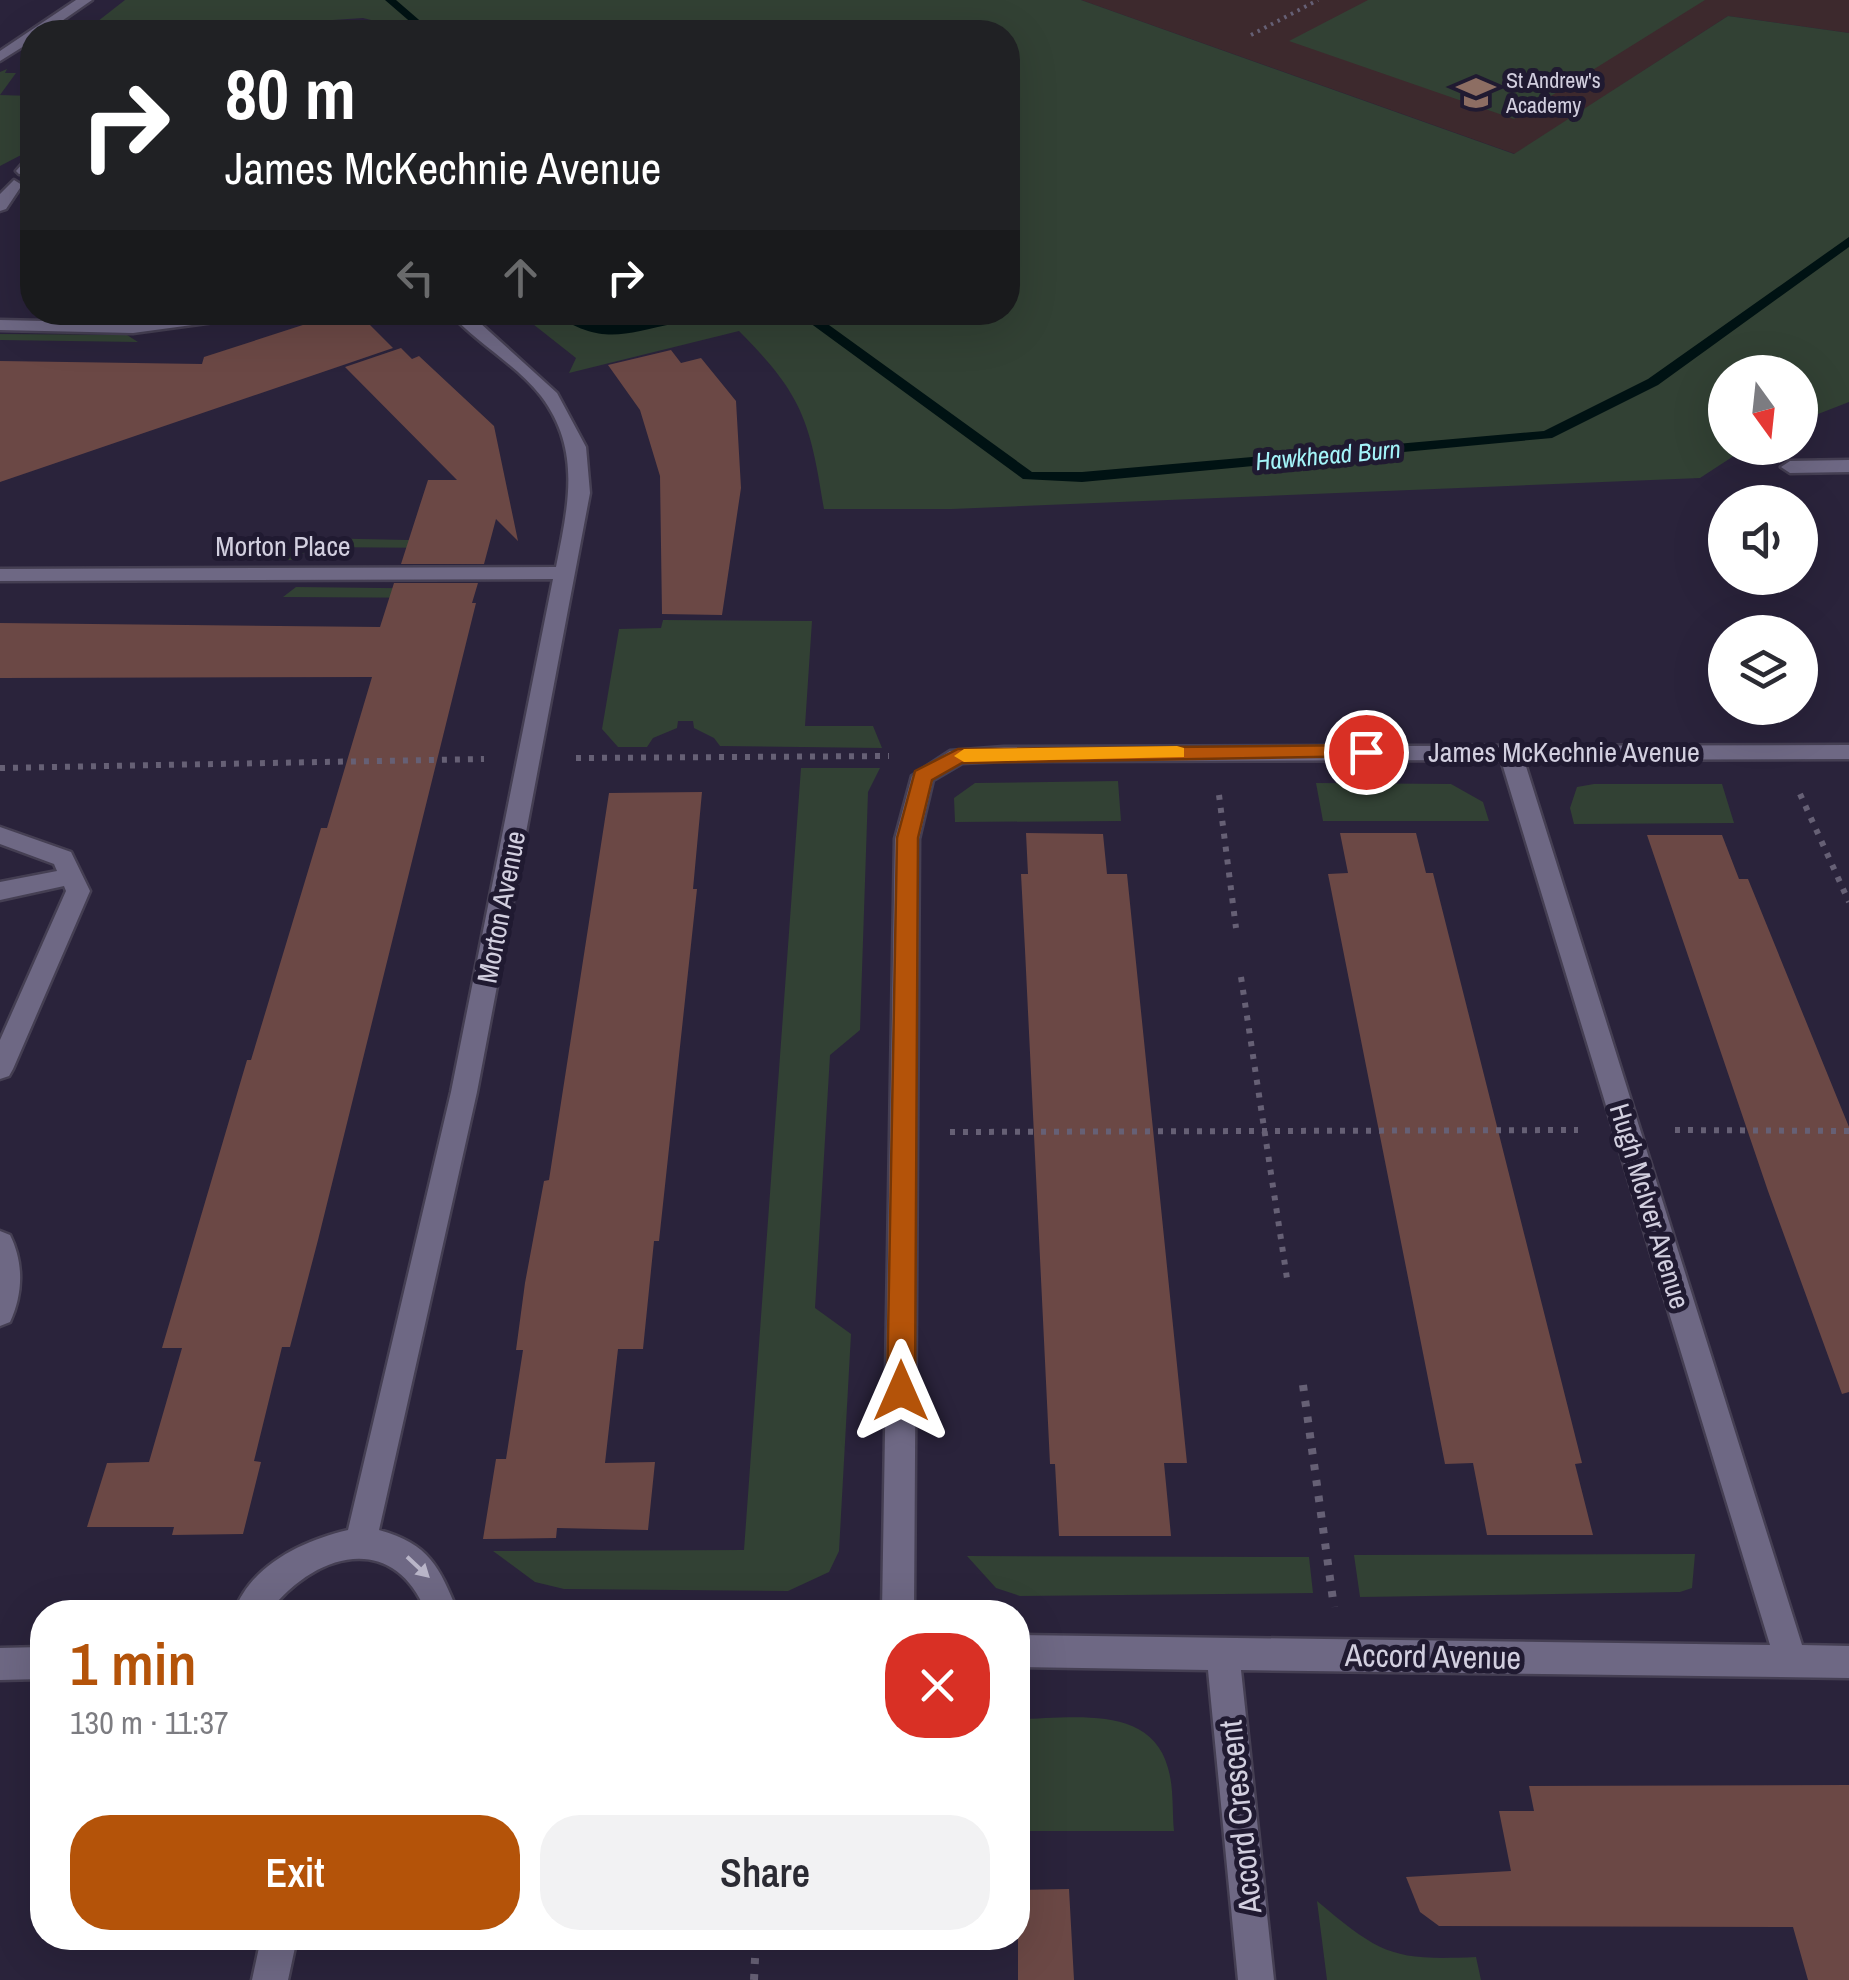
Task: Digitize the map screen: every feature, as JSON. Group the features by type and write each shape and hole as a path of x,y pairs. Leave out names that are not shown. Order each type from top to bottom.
{"street":[{"path":"55,20 85,0"},
{"path":"0,206 20,178"},
{"path":"0,326 155,325"},
{"name":"Morton Avenue","path":"360,1542 464,1092 580,493 577,447 548,393 471,325"},
{"path":"1790,467 1849,466"},
{"name":"Morton Place","path":"0,575 567,573"},
{"name":"Hugh McIver Avenue","path":"1510,752 1791,1661"},
{"name":"James McKechnie Avenue","path":"958,756 1849,752"},
{"path":"898,1600 907,838 922,776 958,756"},
{"path":"0,836 63,858 78,890 0,1069"},
{"path":"0,891 72,876"},
{"path":"0,1243 8,1292 0,1313"},
{"path":"257,1600 290,1566 324,1548 360,1542 392,1548 418,1562 436,1586 439,1600"},
{"name":"Accord Avenue","path":"1030,1651 1849,1662"},
{"name":"Accord Crescent","path":"1224,1654 1256,1980"},
{"path":"0,1664 30,1663"},
{"path":"270,1980 277,1950"}],"path":[{"path":"1251,35 1318,0"},
{"path":"1213,752 1236,928"},
{"path":"1780,752 1849,902"},
{"path":"0,768 530,758 958,756"},
{"path":"1241,976 1288,1285"},
{"path":"904,1132 1849,1131"},
{"path":"1303,1385 1341,1655"},
{"path":"754,1980 755,1950"}],"shaded area":[{"name":"St Andrew's Academy","path":"1081,0 1849,0 1849,33 1728,16 1515,154"},
{"path":"574,325 667,325 612,334"}],"green space":[{"path":"125,0 1081,0 1514,154 1728,16 1849,33 1849,402 1818,414 1818,355 1708,355 1708,465 1720,465 1700,478 952,509 824,509 814,453 800,411 777,373 739,331 569,373 576,358 534,325 1020,325 1020,20 99,20"},
{"path":"1368,0 1705,0 1514,119 1289,41"},
{"path":"7,69 5,73 16,73 0,95 0,72"},
{"path":"0,95 20,96 20,156 0,166"},
{"path":"0,334 127,335 138,342 0,340"},
{"path":"312,538 457,541 446,548 314,547 292,560 280,560 276,551"},
{"path":"296,587 466,589 463,598 283,597"},
{"path":"663,620 812,621 805,726 873,726 882,748 720,746 714,738 694,728 693,721 678,721 677,728 653,738 647,747 618,747 602,729 619,629 661,628"},
{"path":"801,768 880,768 868,792 860,1030 830,1055 815,1308 851,1334 839,1551 829,1572 788,1591 564,1589 535,1582 493,1551 744,1550"},
{"path":"1118,781 1121,821 955,822 954,798 975,783"},
{"path":"1316,783 1451,784 1483,802 1489,821 1323,821"},
{"path":"1722,784 1734,823 1574,824 1570,808 1577,787"},
{"path":"1695,1554 1692,1588 1680,1592 1360,1597 1354,1555"},
{"path":"967,1556 1309,1557 1313,1593 1020,1596 996,1588"},
{"path":"1030,1719 1106,1719 1145,1733 1159,1747 1168,1768 1174,1831 1030,1831"},
{"path":"1317,1901 1357,1933 1389,1950 1425,1957 1476,1957 1481,1980 1327,1980"}],"building":[{"path":"303,325 370,325 393,348 0,482 0,361 202,364 204,357"},
{"path":"401,348 412,359 419,356 494,426 518,541 496,519 484,564 401,564 428,480 457,480 345,367"},
{"path":"671,350 681,363 701,358 736,401 741,488 722,615 662,614 660,476 640,410 608,365"},
{"path":"394,583 478,583 472,603 476,603 318,1240 290,1347 282,1347 254,1461 261,1462 243,1534 172,1535 174,1527 87,1527 107,1463 149,1462 182,1348 162,1348 247,1060 251,1060 321,828 327,828 372,677 0,678 0,623 380,627"},
{"path":"702,792 693,889 697,889 659,1241 654,1241 643,1349 618,1349 605,1463 655,1462 648,1530 557,1528 556,1538 483,1539 496,1459 506,1459 523,1350 516,1350 525,1283 544,1181 549,1180 609,793"},
{"path":"1026,833 1103,834 1107,874 1127,874 1187,1463 1164,1463 1171,1536 1059,1536 1055,1464 1050,1464 1021,874 1028,874"},
{"path":"1340,833 1416,833 1426,873 1433,873 1582,1463 1575,1464 1593,1535 1487,1535 1473,1463 1445,1464 1328,874 1348,873"},
{"path":"1647,835 1722,835 1739,879 1748,879 1849,1127 1849,1392 1842,1394 1768,1191"},
{"path":"1849,1785 1849,1980 1808,1980 1793,1927 1439,1926 1420,1912 1406,1877 1511,1871 1499,1811 1534,1811 1529,1786"},
{"path":"1069,1889 1074,1980 1018,1980 1018,1950 1030,1950 1030,1890"}],"waterway":[{"name":"Hawkhead Burn","path":"390,0 414,20"},
{"name":"Hawkhead Burn","path":"819,325 1028,476 1082,477 1547,435 1653,382 1849,241"}],"slow traffic":[{"path":"964,756 1177,753"}],"place":[{"name":"St Andrew's Academy","path":"1476,93"}],"route":[{"path":"901,1391 907,838 922,776 958,756 1366,752"}]}
